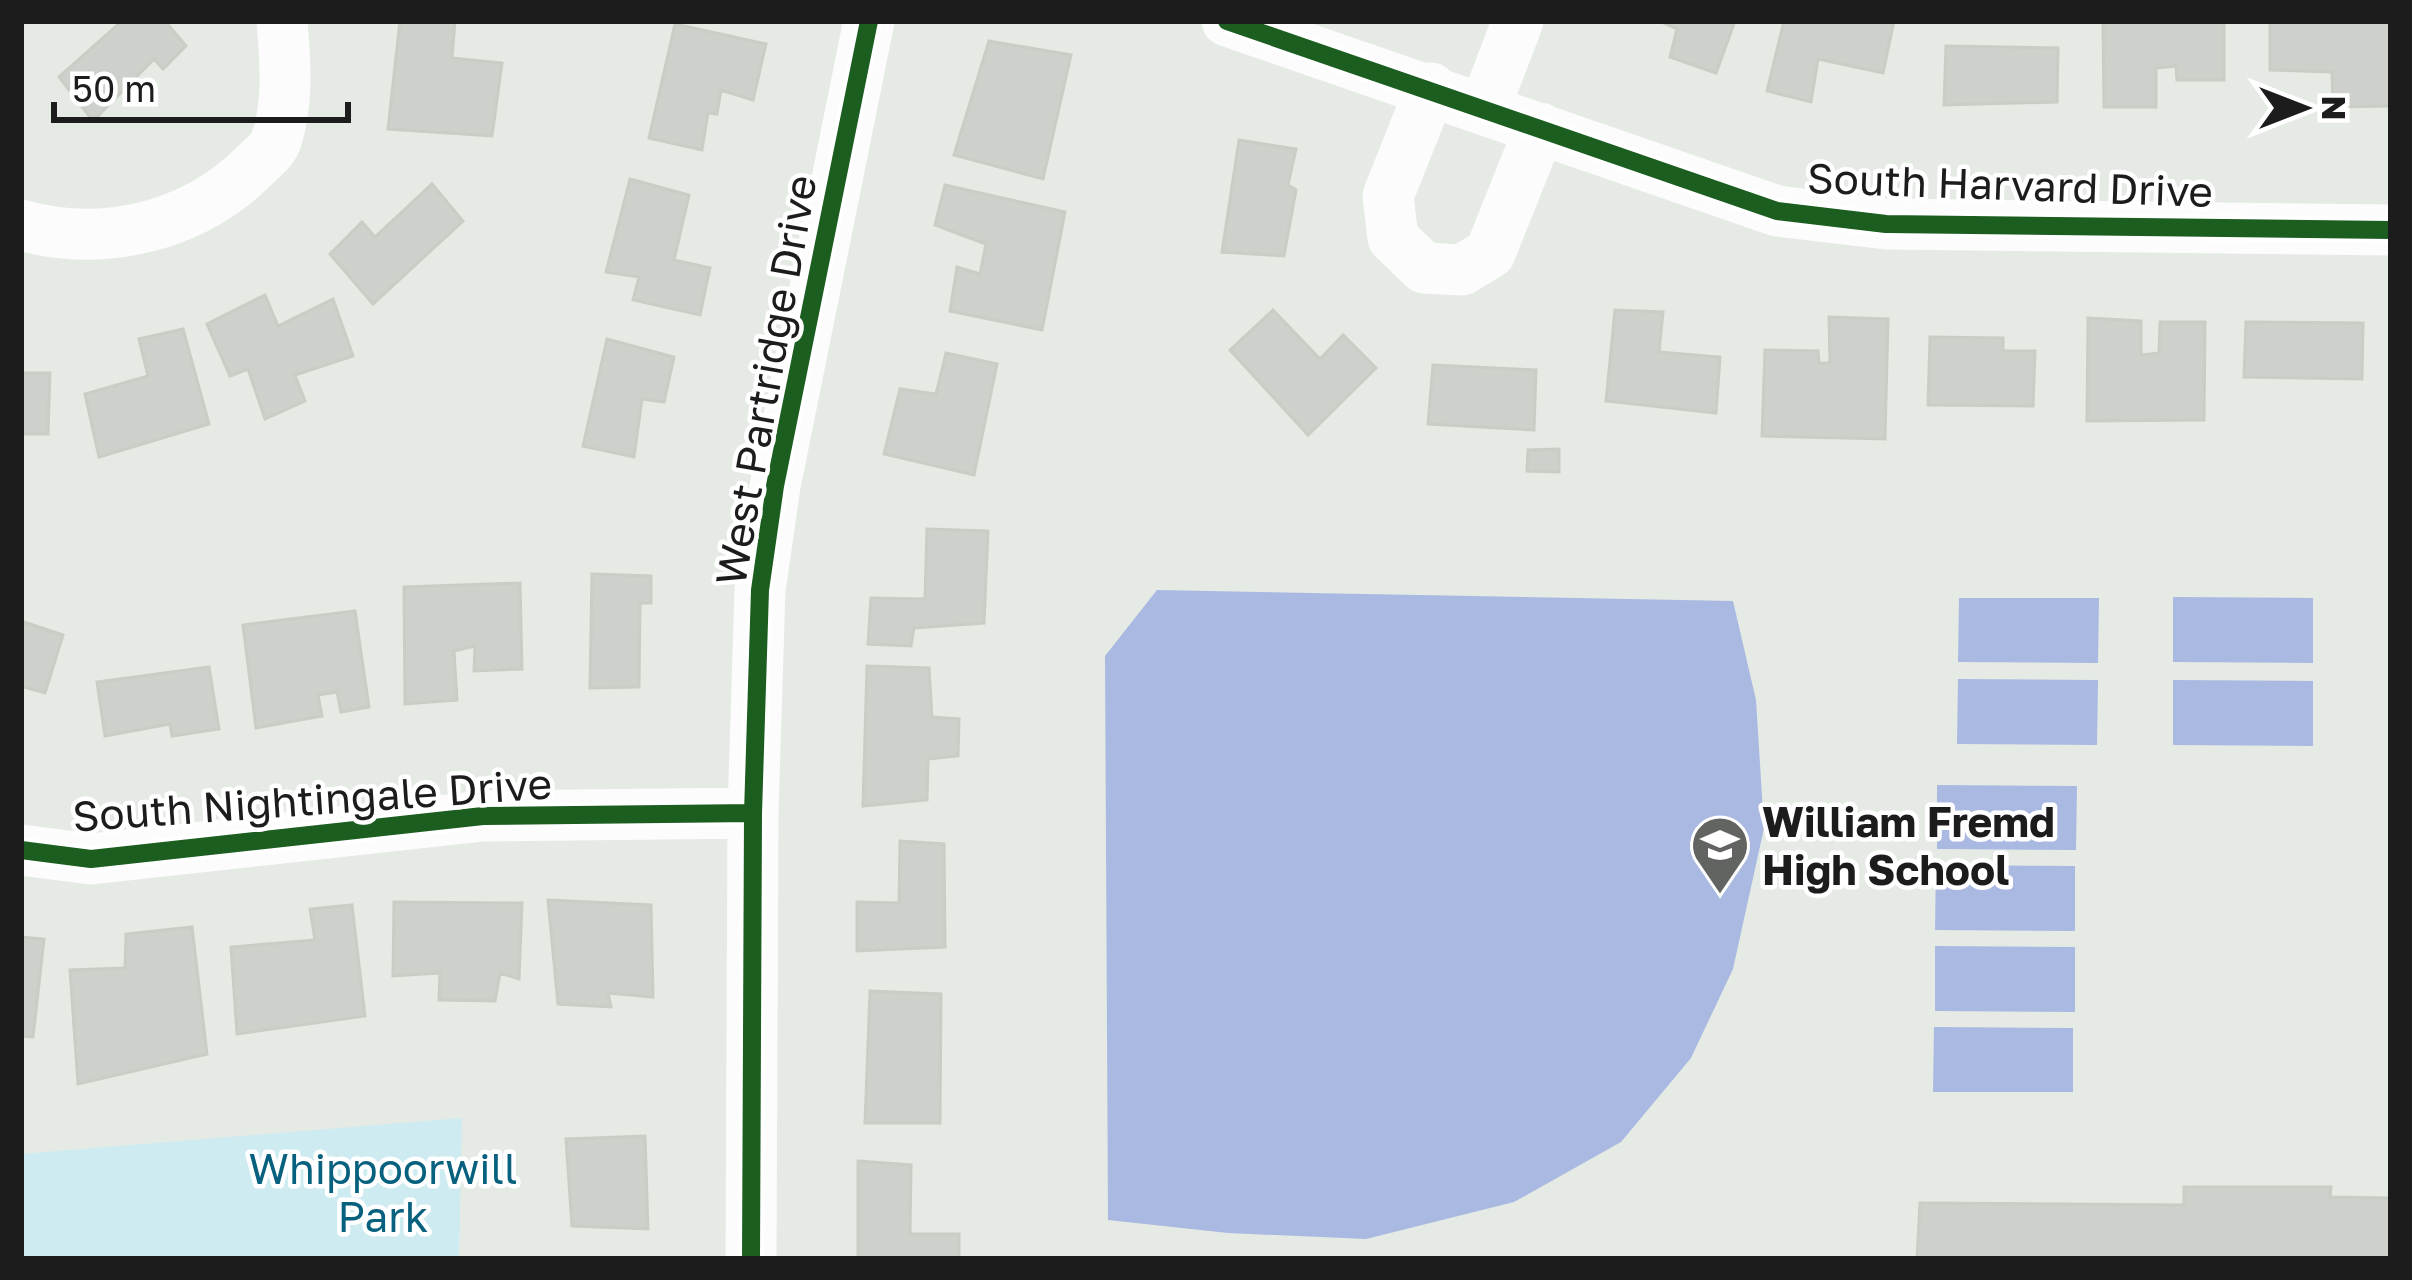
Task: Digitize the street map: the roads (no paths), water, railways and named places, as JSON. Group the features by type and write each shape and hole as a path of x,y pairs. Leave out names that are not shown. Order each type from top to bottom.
{"street":[{"path":"21,225 57,235 112,233 178,220 231,188 275,144 286,79 282,21"},
{"name":"West Partridge Drive","path":"752,1259 753,813 760,590 775,486 869,21"},
{"name":"South Harvard Drive","path":"1227,21 1777,211 1886,224 2391,230"},
{"path":"1485,107 1518,21"},
{"path":"1431,88 1388,196 1393,238 1424,268 1462,270 1490,253 1540,128"},
{"name":"South Nightingale Drive","path":"21,850 91,859 483,816 753,813"}],"place":[{"name":"William Fremd High School","path":"1720,896"}],"park label":[{"name":"Whippoorwill Park","path":"383,1192"}]}
